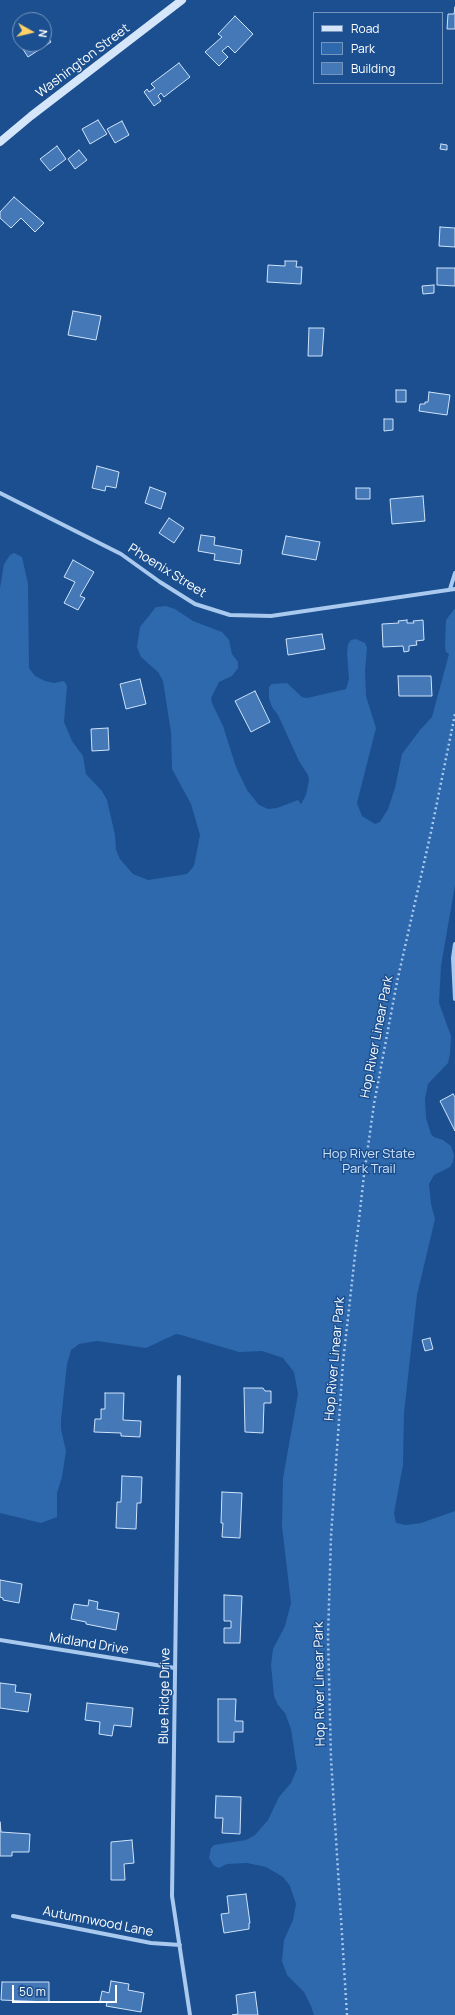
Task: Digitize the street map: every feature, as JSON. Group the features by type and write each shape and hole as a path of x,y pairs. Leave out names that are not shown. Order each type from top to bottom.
{"street":[{"name":"Washington Street","path":"0,142 31,116 182,0"},
{"name":"Phoenix Street","path":"0,493 121,554 160,582 195,604 230,615 271,616 455,589"},
{"path":"450,590 455,573"},
{"path":"455,944 453,958 455,999"},
{"name":"Blue Ridge Drive","path":"179,1377 172,1896 190,2015"},
{"name":"Midland Drive","path":"0,1640 175,1668"},
{"name":"Autumnwood Lane","path":"13,1916 151,1943 180,1945"}],"path":[{"name":"Hop River Linear Park","path":"347,2015 331,1759 328,1637 331,1536 343,1362 364,1175 374,1104 397,982 431,832 455,714"}],"green space":[{"name":"Hop River State Park Trail","path":"14,553 22,557 28,584 29,668 35,676 45,681 54,683 64,681 67,686 64,722 72,741 83,756 86,774 102,791 107,800 115,835 116,850 120,859 133,874 148,880 187,874 194,866 200,835 191,804 172,769 171,732 163,681 158,672 141,657 137,647 140,627 156,607 166,606 175,609 193,621 222,632 229,640 232,654 238,662 238,668 232,676 219,682 211,698 212,703 223,726 236,767 247,790 259,805 268,809 277,808 298,800 301,804 306,795 309,780 308,775 299,761 278,715 272,707 269,698 269,687 272,684 287,683 302,697 307,698 346,689 349,679 347,653 348,644 351,640 356,639 365,643 367,648 365,671 366,696 376,728 357,803 362,816 375,824 380,822 388,809 395,788 402,754 432,717 449,654 446,652 445,647 446,620 455,608 455,885 441,966 439,1003 451,1036 450,1054 448,1063 428,1084 425,1099 426,1118 431,1134 451,1146 454,1155 453,1162 450,1167 434,1175 429,1184 431,1204 435,1219 417,1295 404,1413 403,1465 394,1513 396,1523 406,1525 421,1523 455,1511 455,2015 314,2015 304,1992 287,1975 282,1961 284,1940 293,1920 296,1904 290,1886 283,1877 266,1867 247,1863 227,1864 219,1868 214,1866 209,1858 211,1848 214,1845 246,1840 255,1835 268,1820 279,1797 291,1783 297,1769 291,1729 285,1713 278,1705 274,1696 271,1665 273,1649 285,1626 291,1603 282,1526 283,1478 298,1394 294,1372 283,1358 262,1351 239,1352 176,1334 146,1348 97,1341 79,1344 71,1350 67,1364 61,1420 61,1429 66,1451 62,1477 57,1493 57,1517 41,1523 0,1513 0,588 4,564 10,555"}],"building":[{"path":"455,7 455,29 447,29 448,14 454,14"},
{"path":"235,16 253,34 235,53 228,46 222,51 228,57 219,66 205,52 222,37 218,34"},
{"path":"25,52 36,52 28,57"},
{"path":"179,63 190,77 164,97 161,93 158,96 161,101 154,106 144,92 147,89 149,92 155,88 151,84"},
{"path":"98,120 107,134 90,144 82,129"},
{"path":"122,121 129,135 115,143 107,129"},
{"path":"441,144 447,145 447,150 440,149"},
{"path":"57,146 66,159 50,171 40,159"},
{"path":"79,150 87,160 75,169 68,159"},
{"path":"14,197 44,223 35,232 21,218 11,228 0,218 0,212"},
{"path":"440,227 455,228 455,247 439,246"},
{"path":"285,261 297,261 296,267 302,267 301,284 267,282 268,265 285,266"},
{"path":"437,268 455,268 455,286 437,285"},
{"path":"434,285 434,293 423,294 422,286"},
{"path":"73,311 101,316 96,340 68,335"},
{"path":"309,328 324,328 322,356 308,356"},
{"path":"396,390 406,390 406,402 396,402"},
{"path":"429,392 450,395 447,415 419,411 420,404 425,404 425,402 428,402"},
{"path":"384,419 393,419 393,430 384,431"},
{"path":"97,466 119,472 116,488 106,486 105,491 92,488"},
{"path":"150,487 166,493 161,509 145,503"},
{"path":"356,488 370,488 370,499 356,499"},
{"path":"423,496 425,521 392,524 390,499"},
{"path":"169,518 184,528 174,543 159,533"},
{"path":"201,535 215,537 214,545 242,550 240,564 214,560 215,554 198,551"},
{"path":"286,536 320,542 316,560 282,554"},
{"path":"73,560 94,572 80,596 85,598 78,610 64,603 75,582 64,577"},
{"path":"407,620 407,623 414,623 413,621 423,620 424,640 416,641 417,645 409,646 409,651 404,652 403,646 383,647 382,624 399,623 398,621"},
{"path":"322,634 325,649 288,655 286,639"},
{"path":"398,676 431,676 432,696 399,696"},
{"path":"140,679 146,704 126,709 120,684"},
{"path":"255,691 270,722 251,732 235,701"},
{"path":"108,728 109,750 92,751 91,729"},
{"path":"453,1094 455,1097 455,1131 440,1101"},
{"path":"430,1338 433,1349 425,1351 422,1340"},
{"path":"244,1388 263,1388 265,1391 271,1391 271,1403 264,1403 263,1433 245,1432"},
{"path":"105,1393 124,1393 123,1420 141,1421 140,1437 121,1436 121,1433 94,1432 95,1419 101,1419 101,1409 105,1409"},
{"path":"122,1476 142,1477 141,1503 137,1503 136,1529 116,1528 117,1502 121,1502"},
{"path":"222,1492 242,1493 240,1538 222,1537"},
{"path":"0,1580 22,1584 19,1603 3,1600 3,1598 0,1597"},
{"path":"224,1595 242,1596 240,1643 224,1643 224,1628 231,1628 231,1621 224,1621"},
{"path":"89,1600 98,1602 97,1609 119,1613 116,1630 86,1624 86,1622 71,1619 74,1604 88,1606"},
{"path":"0,1683 16,1685 15,1692 31,1694 28,1712 0,1708"},
{"path":"218,1699 236,1699 235,1721 243,1721 243,1732 234,1732 234,1742 218,1742"},
{"path":"87,1703 133,1708 131,1727 114,1725 112,1736 99,1734 100,1722 85,1720"},
{"path":"216,1796 241,1797 240,1834 222,1833 223,1818 215,1818"},
{"path":"0,1822 1,1832 30,1834 29,1852 12,1852 12,1856 0,1856"},
{"path":"132,1840 134,1863 124,1864 125,1880 111,1880 111,1842"},
{"path":"246,1894 250,1923 249,1929 224,1933 221,1914 229,1913 227,1896"},
{"path":"111,1981 129,1984 128,1990 144,1993 141,2012 106,2006 107,2003 100,2001 102,1991 109,1993"},
{"path":"2,1982 49,1982 49,2002 1,2000"},
{"path":"255,1992 258,2015 232,2015 238,2014 236,1995"}]}
